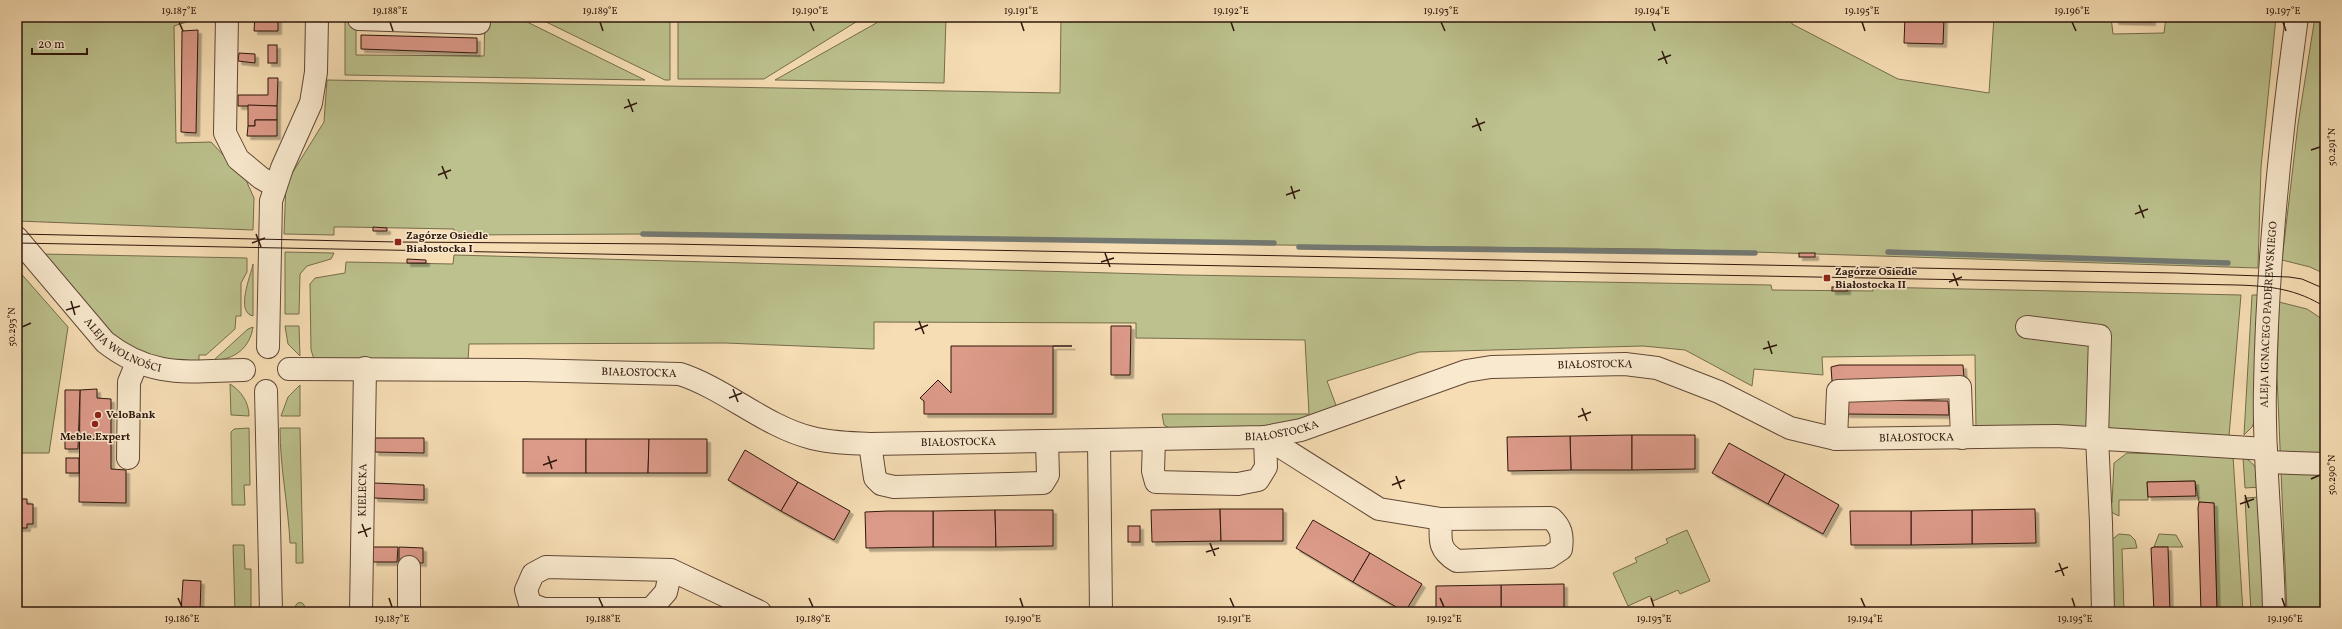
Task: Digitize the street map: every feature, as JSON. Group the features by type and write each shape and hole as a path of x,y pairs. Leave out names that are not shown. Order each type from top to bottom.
{"street":[{"path":"227,17 225,133 238,159 261,178 275,186"},
{"path":"268,347 270,216 275,186 311,103 316,72 317,17"},
{"name":"ALEJA IGNACEGO PADEREWSKIEGO","path":"2274,612 2266,456 2265,388 2270,276 2283,120 2297,17"},
{"path":"367,19 452,20 479,24"},
{"name":"ALEJA WOLNOŚCI","path":"17,238 105,342 122,355 137,363 159,370 244,370"},
{"path":"2027,327 2100,336 2097,437 2103,612"},
{"path":"268,347 283,354 289,369 288,376 279,387 266,391 259,390 248,382 244,370 249,356 254,351 268,347"},
{"path":"128,458 129,382 137,363"},
{"name":"BIAŁOSTOCKA","path":"289,369 366,368 680,374 693,378 762,416 811,438 833,442 870,444 1265,437 1301,430 1466,371 1491,366 1625,364 1657,368 1669,372 1719,392 1790,428 1836,439 2057,436 2097,437 2325,464"},
{"name":"KIELECKA","path":"361,612 366,368"},
{"path":"1836,439 1838,391 1960,387 1962,438"},
{"path":"266,391 271,612"},
{"path":"1154,439 1153,471 1156,482 1238,484 1258,480 1266,467 1265,437"},
{"path":"1265,437 1379,509 1441,520 1551,518 1559,526 1563,539 1561,549 1549,557 1457,561 1446,554 1440,540 1441,520"},
{"path":"1099,441 1101,612"},
{"path":"870,444 875,478 880,484 894,487 1043,483 1048,475 1046,442"},
{"path":"409,567 409,612"},
{"path":"670,570 666,592 651,609 544,609 530,604 526,590 533,574 546,567 670,570 760,612"}],"green space":[{"path":"17,17 202,17 174,26 176,143 211,142 245,178 254,198 253,230 17,221"},
{"path":"345,17 356,17 356,55 484,56 485,17 517,17 645,80 345,75"},
{"path":"536,17 670,17 670,80 665,80"},
{"path":"678,17 864,17 764,79 678,79"},
{"path":"887,17 946,17 944,83 775,80"},
{"path":"1061,17 1792,17 1792,24 1898,79 1989,93 1994,17 2111,17 2113,34 2164,33 2166,17 2276,17 2261,167 2258,268 1659,249 1279,245 638,234 463,235 454,238 454,229 347,227 334,227 334,235 284,234 286,183 324,122 327,80 1060,93"},
{"path":"2315,17 2325,17 2325,274 2310,267 2282,260 2298,124"},
{"path":"285,252 334,253 331,259 307,266 300,274 299,314 285,314"},
{"path":"41,254 247,258 247,272 241,283 241,316 236,316 235,329 206,355 199,355 199,361 158,361 118,341"},
{"path":"454,255 1184,275 1771,285 1772,290 1873,291 1873,287 2241,295 2229,436 2130,429 1976,429 1975,355 1822,357 1823,375 1754,369 1752,386 1685,350 1643,346 1419,352 1327,381 1337,408 1270,431 1175,431 1164,425 1162,414 1309,414 1305,340 1136,338 1136,323 874,322 874,349 725,343 469,344 468,361 314,359 311,350 310,284 315,278 345,273 346,262 453,264"},
{"path":"253,264 253,316 248,313 245,308 245,301 247,284"},
{"path":"17,269 68,327 49,453 17,453"},
{"path":"2252,295 2260,295 2257,415 2252,427 2244,435"},
{"path":"2279,302 2307,309 2325,321 2325,612 2287,612 2277,376"},
{"path":"285,326 299,326 300,356 288,344"},
{"path":"253,327 245,347 228,358 214,360 248,329"},
{"path":"230,384 244,397 248,406 249,416 231,415"},
{"path":"300,385 300,416 281,416 288,397"},
{"path":"249,428 250,485 244,485 245,505 232,505 231,432 234,429"},
{"path":"280,428 300,428 303,563 296,563 296,543 290,543 281,457"},
{"path":"2127,453 2233,456 2243,612 2217,612 2214,503 2199,502 2195,481 2147,482 2148,500 2119,500 2119,516 2111,512 2108,503 2112,503 2114,463"},
{"path":"2243,457 2256,469 2261,487 2245,488"},
{"path":"2261,497 2266,612 2251,612 2245,498"},
{"path":"1687,530 1710,581 1680,594 1678,590 1653,601 1650,596 1628,606 1613,573 1637,562 1635,558 1668,543 1666,539"},
{"path":"2119,534 2130,535 2135,540 2137,548 2122,549 2124,612 2110,612 2110,541"},
{"path":"2159,534 2176,535 2183,547 2154,547"},
{"path":"233,545 244,545 245,569 251,569 251,612 235,612"},
{"path":"300,602 305,607 300,612 295,607"}],"building":[{"path":"255,17 278,17 278,31 254,31"},
{"path":"1905,17 1944,17 1943,44 1904,43"},
{"path":"2115,17 2152,17 2152,22 2115,21"},
{"path":"198,30 196,133 181,132 182,31"},
{"path":"361,35 477,38 477,53 361,49"},
{"path":"268,45 277,45 277,63 268,63"},
{"path":"239,53 255,54 255,63 238,61"},
{"path":"268,78 278,78 277,106 238,106 238,95 268,95"},
{"path":"248,105 277,106 277,120 255,120 255,126 248,126"},
{"path":"255,120 277,120 277,136 247,136 248,126 255,126"},
{"path":"373,227 387,228 387,231 373,231"},
{"path":"1799,253 1815,253 1815,257 1799,257"},
{"path":"407,259 426,260 426,263 407,263"},
{"path":"1832,287 1847,287 1847,291 1832,291"},
{"path":"1111,326 1131,326 1130,375 1111,375"},
{"path":"951,346 1053,346 1053,414 924,414 924,401 920,398 938,380 951,393"},
{"path":"1839,365 1963,365 1964,379 1832,381 1831,367"},
{"name":"Meble.Expert","path":"97,389 97,398 111,399 111,469 126,470 126,503 79,502 80,390"},
{"path":"65,390 80,390 78,449 65,449"},
{"path":"1845,400 1948,401 1949,415 1846,414"},
{"path":"1632,435 1632,470 1571,470 1570,436"},
{"path":"1632,435 1695,435 1695,469 1632,470"},
{"path":"1570,436 1571,470 1508,471 1507,437"},
{"path":"375,438 424,438 424,453 375,452"},
{"path":"523,439 586,439 586,473 523,473"},
{"path":"586,439 649,439 648,473 586,473"},
{"path":"649,439 707,439 707,473 648,473"},
{"path":"1729,443 1785,474 1768,504 1712,473"},
{"path":"745,450 798,482 781,511 728,480"},
{"path":"66,458 79,458 79,473 66,473"},
{"path":"1785,474 1839,505 1823,534 1768,504"},
{"path":"2195,481 2196,496 2148,497 2147,482"},
{"path":"798,482 850,511 834,540 781,511"},
{"path":"374,483 424,485 424,500 374,498"},
{"path":"17,499 27,499 27,504 33,504 33,524 27,524 27,528 17,528"},
{"path":"2199,502 2214,503 2217,612 2201,612"},
{"path":"1220,509 1221,541 1152,542 1151,510"},
{"path":"1220,509 1283,509 1283,541 1221,541"},
{"path":"2035,509 2036,543 1972,544 1972,510"},
{"path":"995,510 996,547 933,547 933,511"},
{"path":"995,510 1053,510 1053,546 996,547"},
{"path":"1972,510 1972,544 1911,545 1911,511"},
{"path":"933,511 933,547 866,548 865,512"},
{"path":"1850,511 1911,511 1911,545 1851,545"},
{"path":"1313,520 1370,553 1353,582 1296,548"},
{"path":"1128,526 1140,526 1140,542 1128,542"},
{"path":"373,547 398,547 397,562 373,562"},
{"path":"399,547 423,548 423,563 399,562"},
{"path":"2168,547 2170,612 2154,612 2151,548"},
{"path":"1370,553 1422,584 1405,612 1353,582"},
{"path":"183,580 201,581 200,612 181,612"},
{"path":"1564,584 1564,612 1501,612 1501,585"},
{"path":"1501,585 1501,612 1436,612 1436,586"},
{"path":"18,595 18,612 17,612"}],"waterway":[{"path":"643,234 1274,243"},
{"path":"1299,247 1755,253"},
{"path":"1888,252 2228,263"}],"tram line":[{"path":"17,234 398,242 669,244 2176,273 2289,277 2302,279 2325,289"},
{"path":"17,243 2237,285 2261,286 2294,292 2325,307"}],"place":[{"name":"Zagórze Osiedle Białostocka I","path":"398,242"},
{"name":"Zagórze Osiedle Białostocka II","path":"1827,278"},
{"name":"VeloBank","path":"98,415"},
{"name":"Meble.Expert","path":"95,424"}]}
